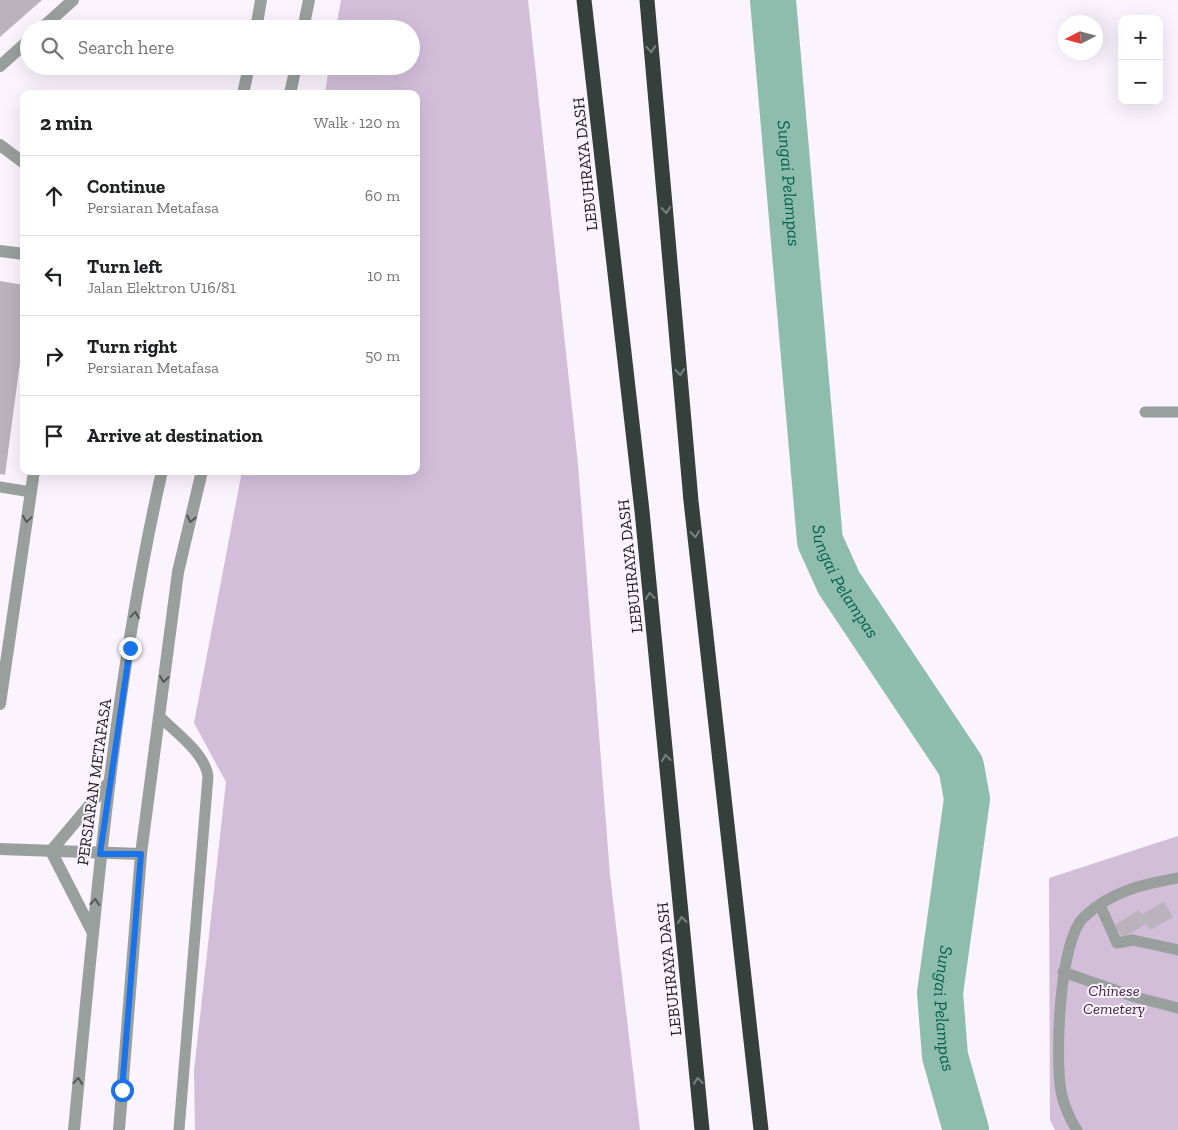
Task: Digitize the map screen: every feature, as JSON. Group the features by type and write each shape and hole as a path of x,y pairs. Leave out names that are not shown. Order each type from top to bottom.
{"highway":[{"name":"LEBUHRAYA DASH","path":"584,0 642,511 702,1130"},
{"path":"647,0 692,501 761,1130"}],"street":[{"path":"51,20 73,0"},
{"path":"258,20 261,0"},
{"path":"305,20 309,0"},
{"path":"0,66 20,48"},
{"path":"244,90 247,75"},
{"path":"291,90 294,75"},
{"path":"0,145 20,160"},
{"path":"0,251 20,254"},
{"path":"0,704 33,475"},
{"name":"PERSIARAN METAFASA","path":"74,1130 100,854 144,554 161,475"},
{"path":"120,1130 141,854 178,572 201,475"},
{"path":"51,851 110,781"},
{"path":"0,849 141,854"},
{"path":"51,851 93,931"}],"lane":[{"path":"1145,412 1178,412"},
{"path":"0,486 31,492"},
{"path":"159,716 199,756 206,766 208,776 179,1130"},
{"path":"1077,1130 1061,1092 1059,1063 1063,972 1072,937 1084,917 1110,898 1139,885 1178,878"},
{"path":"1100,905 1117,943 1134,940 1178,950"},
{"path":"1063,972 1135,997 1178,1008"}],"green space":[{"path":"341,0 528,0 578,464 610,875 640,1130 195,1130 194,1071 226,782 194,723 241,475 420,475 420,90 326,90 328,75 420,75 420,20 338,20"},
{"name":"Chinese Cemetery","path":"1178,836 1178,1130 1055,1130 1050,1120 1049,878"}],"building":[{"path":"0,0 42,0 0,37"},
{"path":"0,281 20,284 20,362 5,475 0,474"},
{"path":"1164,902 1173,917 1150,930 1146,924 1123,938 1115,925 1139,910 1142,914"}],"waterway":[{"name":"Sungai Pelampas","path":"773,0 820,541 839,583 961,766 967,799 940,993 945,1056 966,1130"}],"route":[{"path":"122,1090 141,854 100,854 130,648"}]}
